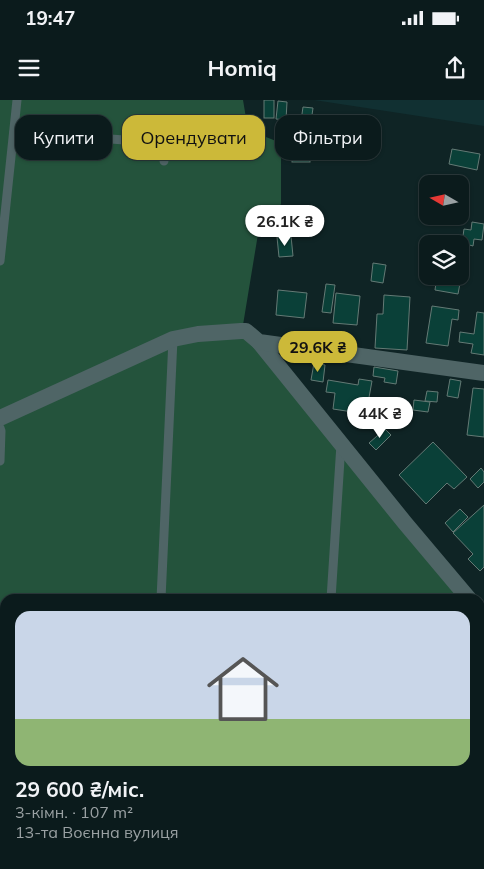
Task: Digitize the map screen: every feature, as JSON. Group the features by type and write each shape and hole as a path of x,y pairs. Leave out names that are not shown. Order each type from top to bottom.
{"street":[{"path":"0,418 173,339 198,334 246,332 259,342 465,594"},
{"path":"259,342 484,373"}],"lane":[{"path":"0,261 17,100"},
{"path":"14,132 152,142 164,148 164,161"},
{"path":"161,594 173,339"},
{"path":"0,428 0,461"},
{"path":"331,594 341,444"}],"shaded area":[{"path":"314,100 484,100 484,126"}],"green space":[{"path":"0,100 243,100 246,115 122,115 122,160 265,160 265,137 275,141 275,160 281,160 281,204 271,220 258,234 242,331 459,594 0,594"}],"building":[{"path":"264,100 274,100 274,118 265,118"},
{"path":"278,101 287,102 286,115 276,115"},
{"path":"303,107 313,108 312,115 302,115"},
{"path":"452,149 480,154 477,170 449,164"},
{"path":"292,160 310,160 310,162 292,162"},
{"path":"472,222 484,224 482,240 474,239 473,246 469,245 469,235 463,235 464,229 471,230"},
{"path":"291,236 293,256 279,257 277,237"},
{"path":"373,263 386,265 383,283 371,281"},
{"path":"326,284 335,285 331,313 322,312"},
{"path":"436,285 460,285 458,294 435,290"},
{"path":"278,290 307,293 304,318 276,315"},
{"path":"336,293 360,296 357,325 333,323"},
{"path":"384,295 410,297 407,350 375,348 377,314 383,314"},
{"path":"432,306 459,310 458,320 452,319 448,346 426,343"},
{"path":"477,312 484,313 484,355 471,353 473,344 459,342 460,332 474,334"},
{"path":"314,363 325,365 323,382 311,380"},
{"path":"374,367 398,371 396,384 384,382 385,378 373,376"},
{"path":"359,379 372,381 366,414 333,409 335,393 326,392 328,380 358,385"},
{"path":"450,379 461,381 458,398 447,396"},
{"path":"473,388 484,389 484,437 467,435"},
{"path":"427,391 438,392 437,402 425,401"},
{"path":"414,400 430,402 428,412 413,410"},
{"path":"385,429 391,435 376,450 369,443"},
{"path":"433,442 467,477 454,489 447,483 426,504 399,475"},
{"path":"481,468 484,472 484,482 478,488 470,479"},
{"path":"484,505 484,567 480,571 468,559 473,554 453,533"},
{"path":"460,509 468,517 453,532 445,523"}]}
